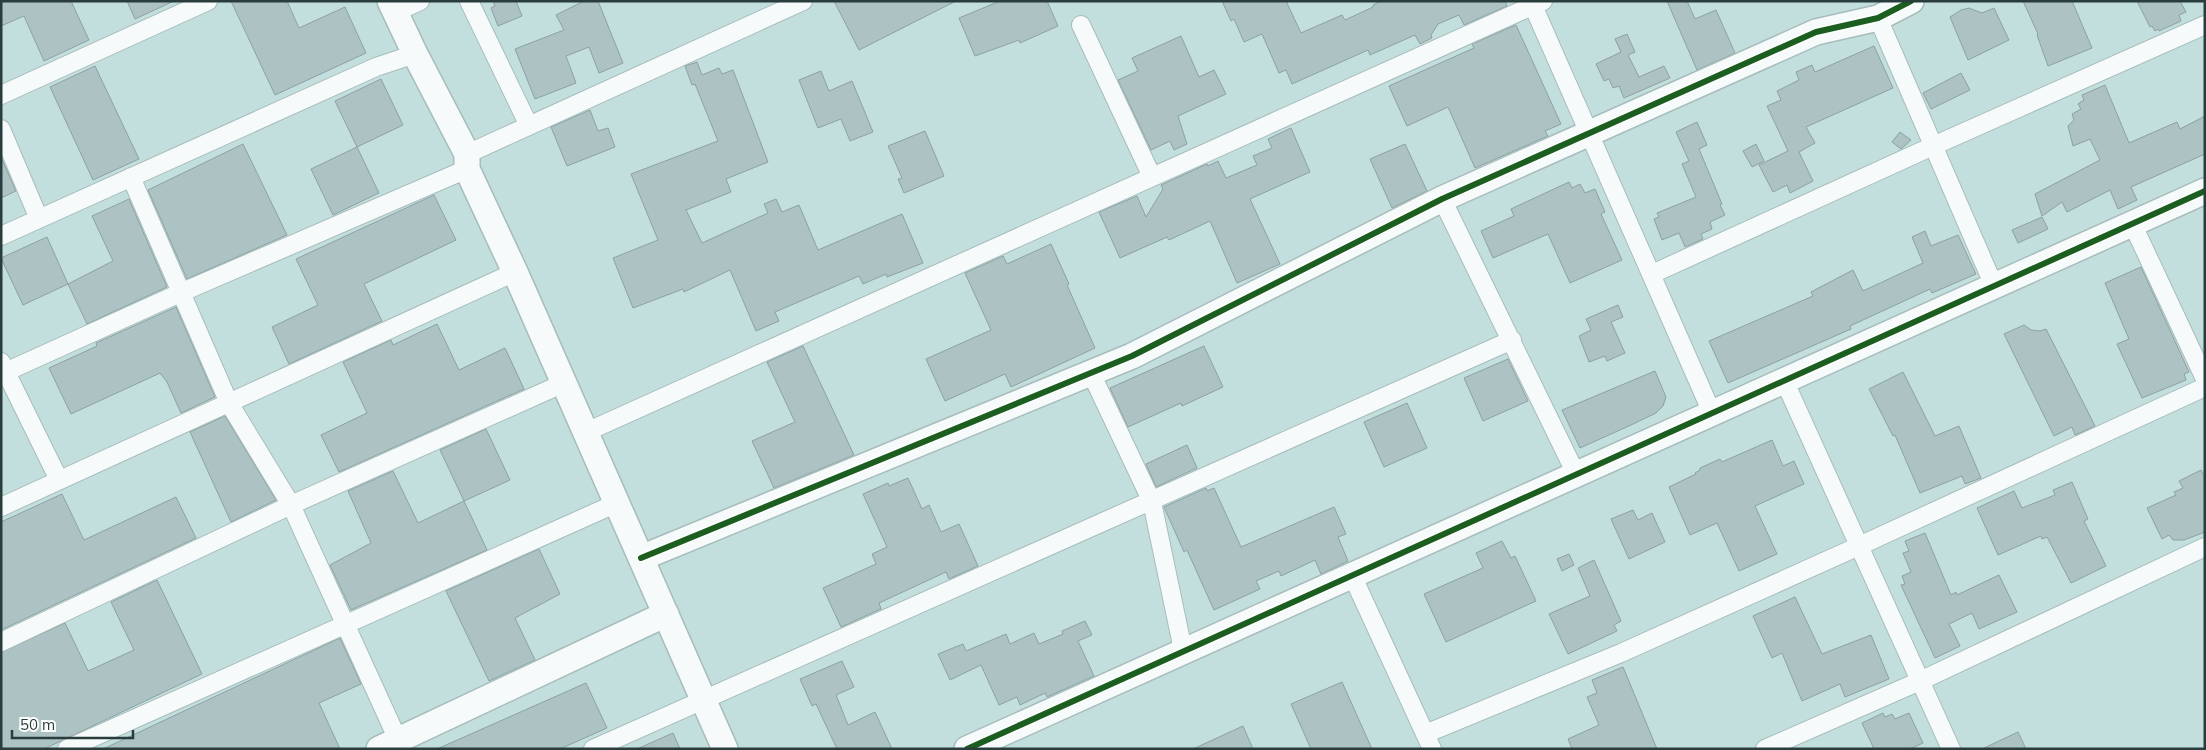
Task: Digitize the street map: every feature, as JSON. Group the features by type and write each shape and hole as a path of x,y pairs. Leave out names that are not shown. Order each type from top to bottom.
{"street":[{"path":"1,95 208,1"},
{"path":"420,1 393,7 467,162 584,433 617,503 725,749"},
{"path":"468,1 529,126"},
{"path":"59,480 3,370 180,293 467,162 529,126 803,1"},
{"path":"641,558 1132,356 1442,199 1816,32 1878,18 1911,1"},
{"path":"584,433 1536,3 1590,133 1712,413"},
{"path":"1878,18 1994,286"},
{"path":"1081,25 1152,177"},
{"path":"1652,274 2205,25"},
{"path":"1,236 376,67 415,54"},
{"path":"1,129 39,218"},
{"path":"130,178 229,403 291,505 346,624 389,744 666,614"},
{"path":"967,749 2205,191"},
{"path":"1442,199 1576,474"},
{"path":"2132,223 2205,379"},
{"path":"1,507 515,272"},
{"path":"593,749 1152,502 1512,340"},
{"path":"1091,373 1152,502 1184,650"},
{"path":"1784,380 1951,749"},
{"path":"1,642 291,505 564,383"},
{"path":"1352,575 1429,742 2205,387"},
{"path":"75,747 617,503"},
{"path":"1765,749 1920,681 2205,547"}],"building":[{"path":"1,1 71,1 89,40 44,61 24,16 1,26"},
{"path":"127,1 174,1 135,19"},
{"path":"231,1 287,1 299,28 345,7 366,53 275,95"},
{"path":"493,1 516,1 522,16 498,26 491,8 495,6"},
{"path":"584,1 598,1 623,63 599,73 589,47 566,56 576,83 535,99 515,49 564,30 556,15"},
{"path":"834,1 956,1 859,50"},
{"path":"1000,1 1047,1 1058,26 1020,43 1019,40 975,56 959,18"},
{"path":"1222,1 1286,1 1301,33 1342,15 1345,20 1373,7 1373,5 1381,1 1505,1 1507,6 1464,25 1459,15 1438,24 1431,35 1432,38 1420,44 1415,35 1370,55 1368,50 1292,84 1286,70 1279,73 1262,34 1244,42 1234,19 1231,21"},
{"path":"1667,1 1687,1 1695,19 1716,10 1735,53 1697,70"},
{"path":"2023,1 2072,1 2092,48 2048,66 2038,34"},
{"path":"2137,1 2180,1 2186,12 2179,15 2181,21 2155,31 2152,26 2150,27"},
{"path":"1969,8 1982,13 1994,8 2009,40 1968,60 1950,17 1961,10"},
{"path":"1516,25 1561,124 1545,131 1548,136 1475,168 1448,107 1407,126 1389,86 1474,48 1472,44"},
{"path":"1627,34 1635,52 1628,55 1639,77 1664,66 1670,78 1624,98 1619,86 1613,88 1609,79 1604,81 1596,64 1621,52 1615,39"},
{"path":"1181,36 1199,77 1214,70 1226,94 1178,116 1187,144 1174,150 1170,141 1151,150 1118,80 1138,71 1132,58"},
{"path":"1874,46 1893,88 1806,127 1815,143 1799,152 1813,181 1790,193 1787,185 1773,192 1759,165 1788,151 1767,106 1781,100 1777,91 1799,80 1796,72 1812,65 1815,72"},
{"path":"697,62 702,75 719,68 722,74 733,70 768,162 726,179 731,192 686,210 702,243 768,213 764,204 776,199 782,212 799,205 818,250 902,214 923,263 887,277 886,274 863,284 859,276 775,312 779,321 756,331 730,270 684,292 683,289 633,308 613,258 658,240 631,174 718,141 695,84 692,85 685,66"},
{"path":"95,66 139,159 93,180 50,87"},
{"path":"821,71 829,91 852,81 873,132 850,141 841,119 818,128 799,80"},
{"path":"1961,73 1970,90 1931,109 1923,93"},
{"path":"381,79 403,125 357,147 335,101"},
{"path":"2105,85 2129,143 2177,122 2180,129 2205,116 2205,154 2131,187 2137,200 2118,209 2110,190 2067,212 2062,202 2042,216 2035,194 2100,160 2090,139 2073,146 2068,126 2074,120 2072,114 2081,109 2078,104 2084,100 2082,95"},
{"path":"590,110 598,131 608,128 615,147 567,166 551,127"},
{"path":"1697,122 1707,145 1699,149 1725,215 1710,222 1712,229 1701,234 1703,239 1685,247 1679,233 1662,240 1654,219 1659,217 1657,213 1696,197 1682,164 1689,161 1676,132"},
{"path":"1291,128 1310,172 1250,199 1280,264 1237,283 1210,221 1169,240 1167,237 1120,258 1099,212 1137,196 1146,217 1163,189 1161,185 1207,164 1208,166 1218,161 1226,178 1257,165 1253,156 1272,148 1268,139"},
{"path":"925,131 944,176 904,193 898,179 902,178 888,146"},
{"path":"1900,132 1911,140 1901,149 1892,142"},
{"path":"243,144 287,235 187,279 148,190"},
{"path":"1405,144 1427,191 1392,208 1370,159"},
{"path":"1756,144 1764,161 1752,167 1743,151"},
{"path":"357,147 379,193 333,215 311,169"},
{"path":"1,157 16,191 1,198"},
{"path":"1569,182 1572,188 1580,184 1585,193 1595,189 1605,212 1601,214 1622,260 1570,283 1548,234 1493,258 1481,231 1514,216 1511,209"},
{"path":"434,195 456,240 364,284 382,321 289,364 272,327 318,305 296,259"},
{"path":"129,199 167,287 87,324 68,284 113,261 92,216"},
{"path":"2042,217 2048,229 2018,243 2012,230"},
{"path":"1925,231 1931,246 1958,235 1976,274 1932,293 1930,289 1850,326 1851,329 1728,383 1709,341 1813,296 1811,292 1853,270 1863,291 1923,263 1912,237"},
{"path":"47,237 68,284 23,305 1,258"},
{"path":"1051,244 1095,348 1011,387 1005,374 945,401 926,359 991,330 965,273 1003,256 1007,264"},
{"path":"2141,267 2189,372 2184,374 2186,380 2142,398 2117,344 2129,339 2105,283"},
{"path":"1618,305 1623,317 1611,322 1625,353 1607,361 1605,356 1589,362 1579,336 1591,330 1586,319"},
{"path":"176,307 215,397 181,413 167,382 160,373 71,414 49,368 97,346 96,343"},
{"path":"437,324 459,370 505,348 524,389 339,472 321,435 367,413 343,362 391,340 393,345"},
{"path":"2024,325 2031,330 2040,331 2046,329 2095,426 2075,435 2072,427 2054,436 2004,334"},
{"path":"803,346 854,455 774,488 752,441 795,422 767,362"},
{"path":"1204,346 1223,387 1182,406 1181,403 1128,427 1110,388"},
{"path":"1508,359 1528,401 1483,421 1464,378"},
{"path":"1655,371 1666,397 1663,406 1656,413 1580,448 1562,410"},
{"path":"1903,372 1935,436 1959,426 1981,478 1965,484 1962,476 1920,493 1895,435 1893,436 1869,389"},
{"path":"1407,403 1427,448 1384,467 1364,422"},
{"path":"225,416 276,500 231,522 190,432"},
{"path":"486,429 510,480 464,501 440,450"},
{"path":"1772,440 1783,466 1794,461 1804,484 1755,506 1777,554 1739,571 1717,523 1690,535 1669,487 1696,474 1700,468 1720,459 1722,462"},
{"path":"1187,445 1197,468 1156,487 1146,464"},
{"path":"2201,470 2205,477 2205,532 2184,540 2173,540 2169,535 2162,539 2147,508 2176,495 2174,492 2183,488 2179,481"},
{"path":"393,471 418,523 464,501 487,550 351,610 330,565 371,543 348,491"},
{"path":"908,478 922,509 929,505 941,532 959,524 978,566 949,579 946,572 879,603 881,609 841,627 823,588 876,564 872,554 887,547 863,494 888,483 889,486"},
{"path":"2072,482 2088,519 2084,521 2106,566 2071,583 2047,537 2042,539 2041,536 1998,555 1977,508 2014,491 2022,508 2055,495 2053,490"},
{"path":"1206,488 1207,491 1214,488 1241,547 1334,507 1346,534 1338,537 1348,561 1321,574 1315,560 1281,576 1279,571 1256,581 1260,589 1214,610 1187,550 1184,552 1164,507"},
{"path":"62,494 84,540 176,497 196,538 1,630 1,522"},
{"path":"1633,510 1638,520 1652,513 1665,542 1629,559 1611,519"},
{"path":"1925,533 1951,595 1956,592 1957,595 1999,575 2017,612 1979,629 1972,613 1949,624 1960,646 1935,658 1901,585 1905,584 1902,576 1911,572 1903,553 1909,551 1905,541"},
{"path":"1502,541 1511,558 1515,556 1536,601 1446,642 1424,594 1483,568 1476,553"},
{"path":"539,549 560,594 515,618 535,660 489,681 446,591"},
{"path":"1569,554 1574,565 1562,571 1557,559"},
{"path":"1594,560 1621,621 1614,625 1617,631 1568,654 1549,614 1590,596 1578,568"},
{"path":"157,580 202,674 44,749 1,749 1,652 65,623 88,671 134,650 111,602"},
{"path":"1795,597 1822,654 1871,635 1889,679 1845,697 1840,684 1802,701 1782,653 1772,658 1753,616"},
{"path":"1085,621 1092,635 1078,641 1094,676 1047,697 1045,693 1020,705 1017,697 999,705 981,665 950,680 938,654 963,644 966,651 1006,634 1010,644 1034,633 1039,644 1063,634 1062,631"},
{"path":"340,638 361,684 319,703 340,749 103,749"},
{"path":"842,661 854,687 836,695 848,725 875,712 892,749 837,749 816,704 812,706 800,679"},
{"path":"1623,667 1657,749 1572,749 1568,739 1599,725 1587,697 1597,693 1592,680"},
{"path":"1342,682 1372,749 1311,749 1291,704"},
{"path":"586,683 607,728 560,749 437,749"},
{"path":"1883,713 1885,717 1892,714 1895,719 1909,713 1923,743 1910,749 1874,749 1862,723"},
{"path":"1243,726 1253,749 1193,749"},
{"path":"2018,732 2026,749 1982,749"},
{"path":"673,733 680,749 637,749"}],"cycle path":[{"path":"641,558 1132,356 1442,199 1816,32 1878,18 1911,1"},
{"path":"967,749 2205,191"}]}
